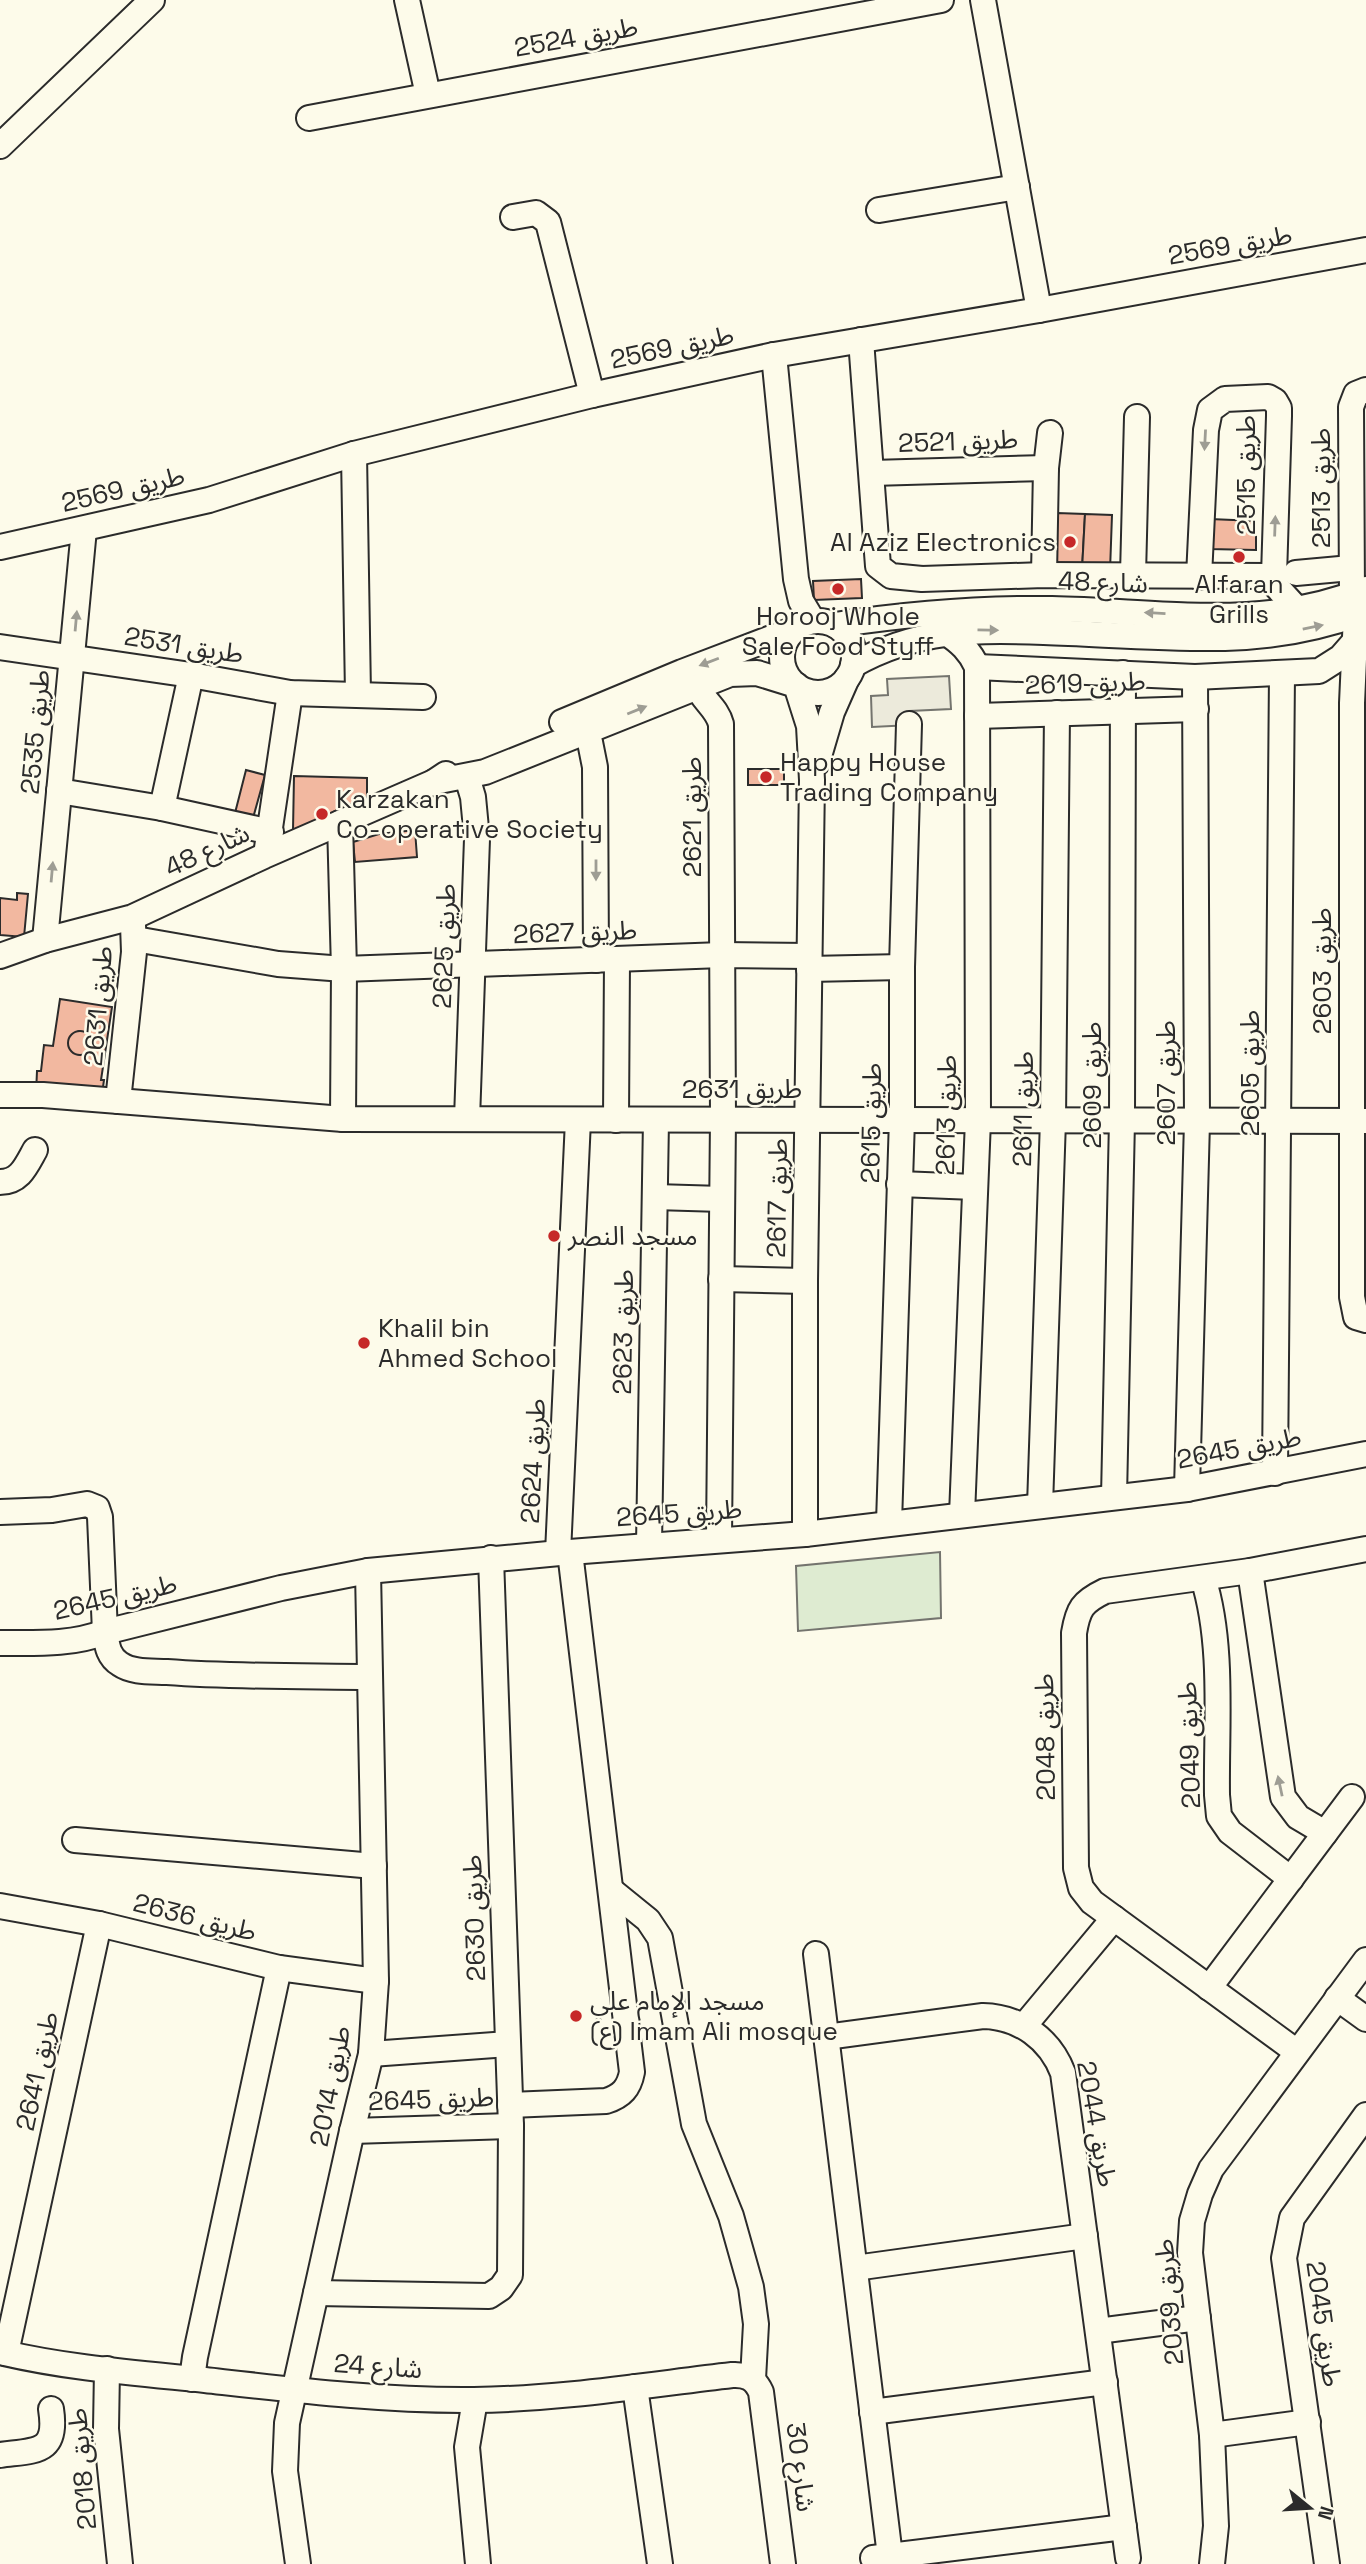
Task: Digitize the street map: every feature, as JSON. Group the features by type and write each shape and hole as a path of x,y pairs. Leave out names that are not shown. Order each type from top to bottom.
{"street":[{"path":"0,146 152,0"},
{"path":"408,0 428,95"},
{"name":"طريق 2524","path":"309,118 941,0"},
{"path":"983,0 1039,310"},
{"path":"879,210 1017,187"},
{"path":"513,216 536,213 548,222 592,395"},
{"name":"طريق 2569","path":"0,547 209,500 355,454 592,395 774,355 1366,250"},
{"path":"860,340 878,566 891,576 922,579 1044,575 1199,577 1285,575 1351,568"},
{"path":"774,355 796,579 801,601 814,625"},
{"name":"طريق 2513","path":"1360,603 1351,568 1351,407 1356,394 1366,390"},
{"name":"طريق 2515","path":"1199,577 1206,430 1210,410 1225,399 1268,397 1275,401 1279,408 1285,575"},
{"path":"1133,575 1137,417"},
{"name":"طريق 2521","path":"1044,575 1046,468 1050,433"},
{"path":"355,454 358,694"},
{"name":"طريق 2521","path":"872,473 1046,468"},
{"name":"طريق 2535","path":"45,940 85,529"},
{"path":"1285,575 1277,587 1298,610"},
{"path":"911,614 922,579"},
{"name":"شارع 48","path":"0,956 45,940 134,928 267,844 340,823 435,782 480,756 682,672 814,625 911,614 979,610 1051,609 1254,617 1360,603"},
{"name":"شارع 48","path":"850,671 889,647 945,632 987,630 1224,638 1291,632 1360,603"},
{"name":"طريق 2603","path":"1360,603 1355,641 1359,703 1358,1121 1352,1307 1356,1317 1366,1320"},
{"path":"814,625 844,632 854,653 850,671 839,686 829,691 817,693 806,690 788,677 782,657 784,646 814,625"},
{"path":"945,632 972,655 977,667 1195,677 1319,671 1341,657 1355,641"},
{"name":"طريق 2531","path":"0,647 191,675 290,693 423,697"},
{"name":"طريق 2613","path":"962,1515 978,1120 977,667"},
{"name":"طريق 2617","path":"812,780 832,712 850,671"},
{"path":"1319,671 1339,684 1359,703"},
{"name":"شارع 48","path":"435,782 467,777 502,766 697,687 743,672 757,673 796,685"},
{"name":"طريق 2609","path":"1114,1497 1122,1120 1123,673"},
{"name":"طريق 2605","path":"1275,1473 1282,673"},
{"path":"162,808 191,675"},
{"name":"طريق 2607","path":"1187,1489 1196,1122 1195,677"},
{"name":"طريق 2617","path":"796,685 809,726 812,780 805,1281 805,1534"},
{"name":"طريق 2621","path":"697,687 703,698 714,708 721,724 723,1118 719,1540"},
{"path":"60,791 162,808 267,844 290,693"},
{"name":"طريق 2619","path":"977,716 1196,709"},
{"name":"طريق 2611","path":"1040,1506 1053,1120 1057,713"},
{"name":"طريق 2615","path":"889,1524 902,1119 902,967 909,724"},
{"path":"582,732 590,742 595,767 616,1120"},
{"name":"طريق 2625","path":"467,777 476,818 477,839 467,1119"},
{"path":"340,823 344,969 343,1119"},
{"name":"طريق 2631","path":"118,1101 134,928"},
{"name":"طريق 2627","path":"134,928 278,964 344,969 722,956 902,967"},
{"name":"طريق 2631","path":"0,1095 118,1101 343,1119 1358,1121"},
{"name":"طريق 2624","path":"578,1120 564,1552 611,1890"},
{"name":"طريق 2623","path":"649,1545 656,1120"},
{"path":"0,1182 17,1178 35,1150"},
{"path":"900,1184 975,1187"},
{"path":"655,1197 722,1199"},
{"path":"721,1279 805,1281"},
{"name":"طريق 2645","path":"0,1643 51,1643 89,1638 281,1588 368,1571 491,1558 805,1534 1187,1489 1366,1454"},
{"path":"0,1512 52,1510 87,1504 97,1508 100,1517 108,1650 112,1657 130,1669 188,1674 370,1677"},
{"name":"طريق 2048","path":"1297,2052 1092,1902 1081,1888 1076,1868 1074,1633 1077,1615 1088,1600 1105,1591 1250,1571 1366,1549"},
{"name":"طريق 2630","path":"316,2292 489,2296 501,2288 510,2275 511,2116 491,1558"},
{"name":"طريق 2014","path":"298,2564 285,2471 287,2423 371,2054 376,1981 368,1571"},
{"path":"1250,1571 1283,1797 1298,1816 1325,1833"},
{"name":"طريق 2049","path":"1203,1578 1210,1598 1216,1640 1219,1816 1230,1832 1291,1878"},
{"path":"1209,1988 1352,1797"},
{"path":"75,1840 374,1866"},
{"path":"611,1890 648,1920 660,1938 694,2124 731,2216 751,2287 757,2342 753,2379"},
{"name":"طريق 2645","path":"352,2131 511,2116 606,2101 625,2092 631,2082 632,2072 611,1890"},
{"name":"طريق 2636","path":"0,1906 99,1924 279,1968 376,1981"},
{"path":"1024,2026 1114,1918"},
{"name":"طريق 2641","path":"3,2353 99,1924"},
{"path":"816,1954 872,2412 881,2557 1124,2527"},
{"name":"طريق 2039","path":"1212,2564 1216,2526 1212,2435 1190,2253 1192,2221 1211,2169 1366,1960"},
{"path":"192,2379 279,1968"},
{"path":"1337,1998 1366,2019"},
{"name":"طريق 2044","path":"826,2037 983,2016 1001,2017 1024,2026 1056,2055 1063,2073 1128,2558"},
{"path":"371,2054 508,2044"},
{"name":"طريق 2045","path":"1327,2564 1284,2258 1292,2218 1366,2115"},
{"path":"855,2268 1085,2236"},
{"path":"1098,2331 1198,2318"},
{"name":"شارع 24","path":"3,2353 107,2370 354,2396 475,2400 543,2397 740,2374 753,2379"},
{"name":"طريق 2018","path":"107,2370 106,2430 120,2564"},
{"name":"شارع 30","path":"753,2379 761,2392 783,2564"},
{"path":"872,2412 1104,2382"},
{"path":"635,2386 660,2564"},
{"path":"475,2400 467,2447 478,2564"},
{"path":"0,2455 33,2451 44,2445 54,2428 51,2409"},
{"path":"1212,2435 1308,2423"},
{"name":"طريق 2039","path":"1216,2526 1231,2564"}],"green space":[{"path":"940,1552 941,1618 798,1631 796,1566"}],"shaded area":[{"path":"949,676 951,709 910,711 911,725 872,727 871,696 888,695 887,679"}],"building":[{"name":"Al Aziz Electronics","path":"1057,513 1085,514 1082,570 1054,569"},
{"path":"1085,514 1112,515 1110,571 1082,570"},
{"path":"1210,519 1256,521 1256,550 1209,549"},
{"name":"Horooj Whole Sale Food Styff","path":"861,579 862,598 814,600 813,581"},
{"name":"Happy House Trading Company","path":"748,769 784,769 784,785 748,785"},
{"path":"246,770 265,775 253,818 235,813"},
{"path":"294,776 367,778 367,804 293,830"},
{"path":"415,830 417,857 355,862 353,842 379,834"},
{"path":"17,893 28,894 24,937 0,935 0,898 17,900"},
{"path":"60,999 112,1007 101,1080 104,1080 102,1094 36,1094 37,1071 41,1071 44,1045 53,1046","holes":["79,1031 89,1035 92,1042 90,1050 80,1055 73,1052 69,1046 72,1035"]},
{"path":"80,1031 91,1038 92,1043 85,1054 80,1055 69,1048 68,1043 75,1032"}],"place":[{"name":"Al Aziz Electronics","path":"1070,542"},
{"name":"Alfaran Grills","path":"1239,557"},
{"name":"Horooj Whole Sale Food Styff","path":"838,589"},
{"name":"Happy House Trading Company","path":"766,777"},
{"name":"Karzakan Co-operative Society","path":"322,814"},
{"name":"مسجد النصر","path":"554,1236"},
{"name":"Khalil bin Ahmed School","path":"364,1343"},
{"name":"مسجد الإمام علي (ع) Imam Ali mosque","path":"576,2016"}]}
